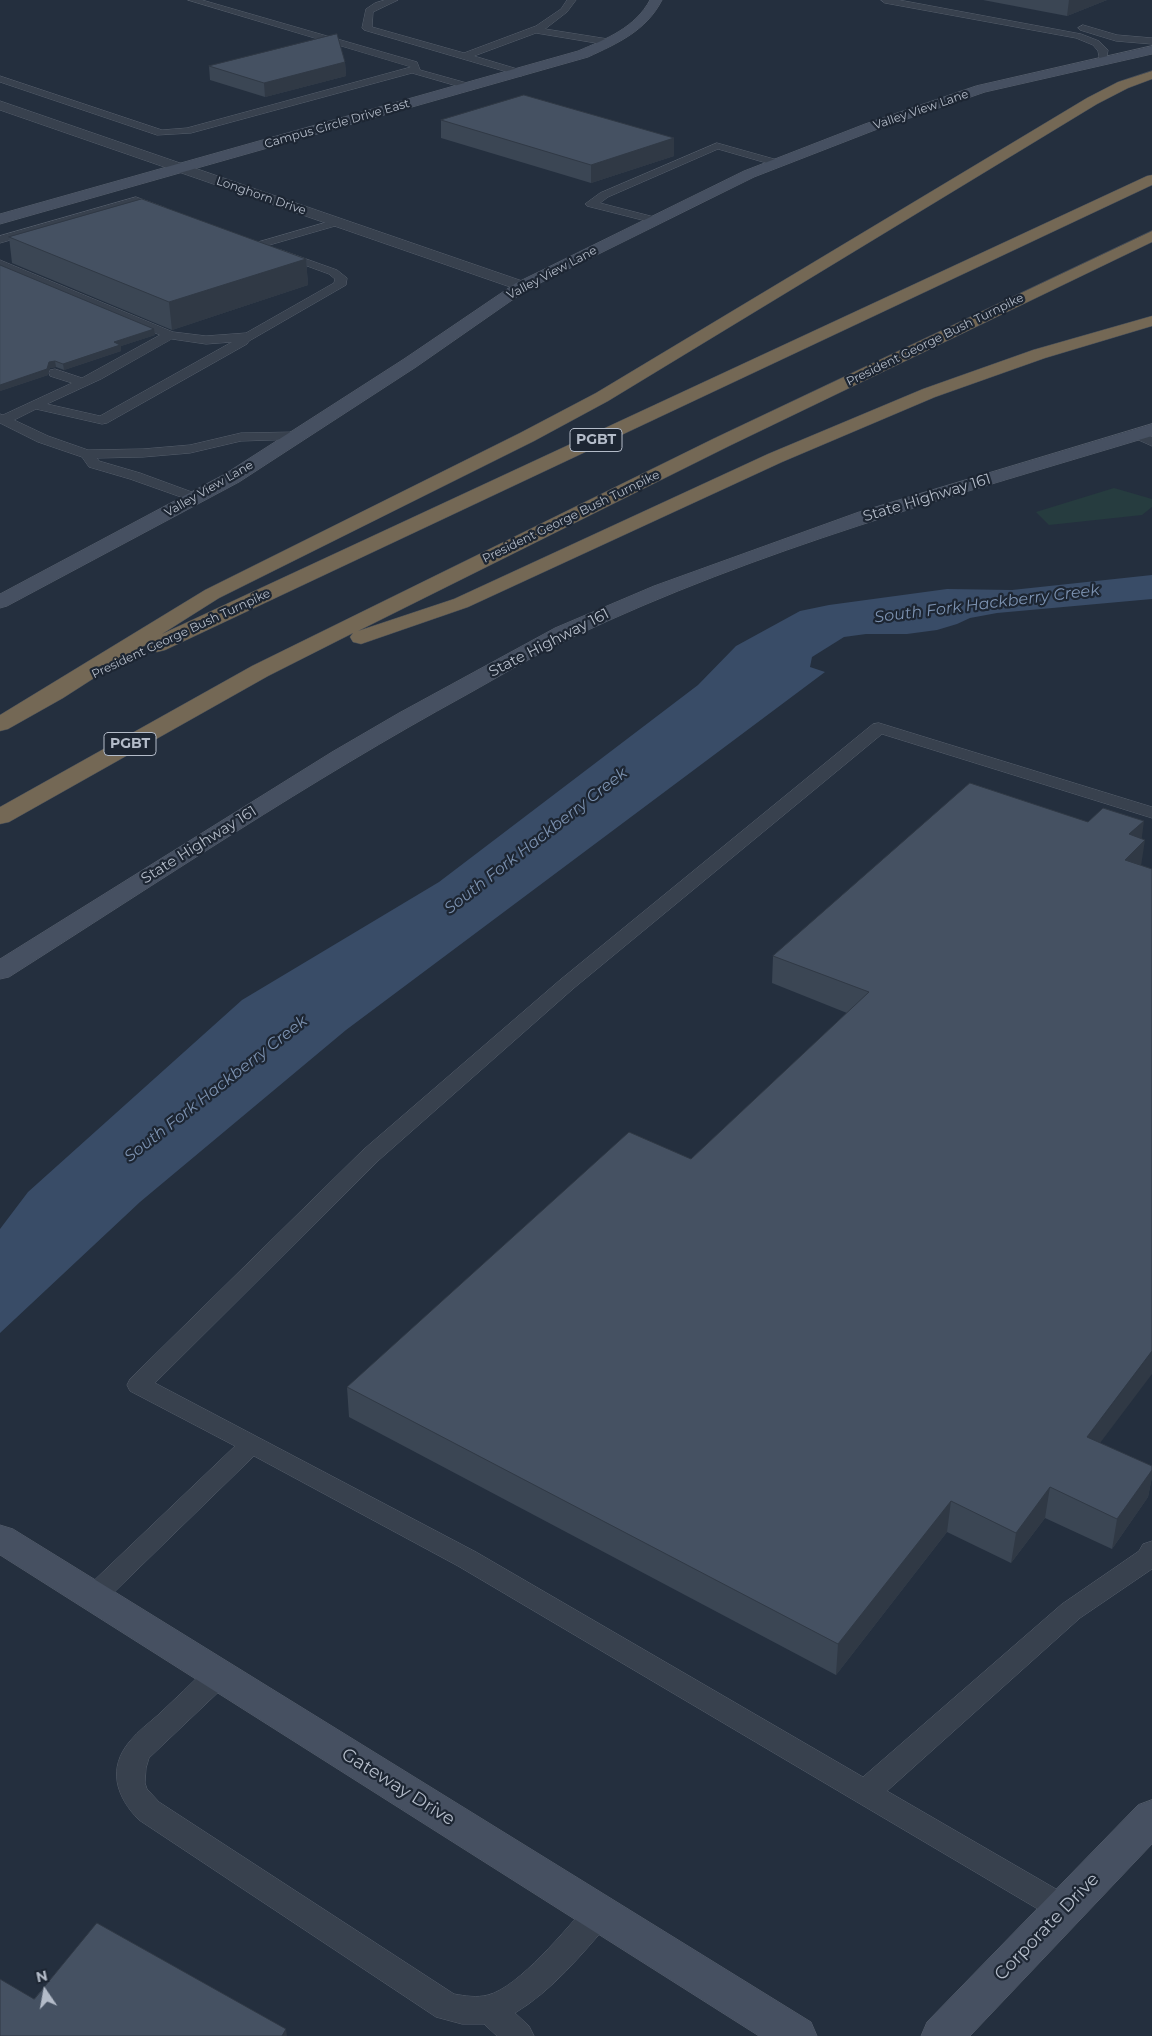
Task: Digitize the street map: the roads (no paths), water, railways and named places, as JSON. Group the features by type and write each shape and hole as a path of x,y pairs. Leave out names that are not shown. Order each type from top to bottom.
{"highway":[{"path":"40,700 212,594 527,438 602,397 1092,101 1123,85 1152,75"},
{"name":"President George Bush Turnpike","path":"0,724 40,700 1152,179"},
{"name":"President George Bush Turnpike","path":"0,817 260,671 722,442 1152,236"},
{"path":"260,671 461,603 775,458 929,393 1039,354 1152,322"}],"main road":[{"name":"Campus Circle Drive East","path":"0,219 583,54 636,26 652,11 656,0"},
{"name":"Valley View Lane","path":"0,602 232,478 410,363 522,286 748,174 870,127 981,89 1152,50"},
{"name":"State Highway 161","path":"0,971 340,757 407,718 564,633 661,590 774,548 876,514 1147,436"},
{"name":"Gateway Drive","path":"0,1538 796,2036"},
{"name":"Corporate Drive","path":"942,2036 1152,1817"}],"street":[{"name":"Longhorn Drive","path":"0,105 522,286"}],"lane":[{"path":"0,79 161,133 187,132 416,69 414,64 192,0"},
{"path":"394,0 378,5 369,11 367,28 521,73"},
{"path":"464,56 537,30 568,8 572,0"},
{"path":"885,0 1078,36 1096,43 1104,50 1103,60"},
{"path":"930,0 1090,29 1116,38 1152,42"},
{"path":"537,30 608,42"},
{"path":"411,70 471,87"},
{"path":"654,220 591,204 604,195 717,146 777,163"},
{"path":"0,240 136,200 171,213"},
{"path":"34,405 102,420 340,285 341,278 333,272 255,244 338,222"},
{"path":"0,264 170,335 206,340 249,337"},
{"path":"2,419 83,382 170,335"},
{"path":"55,373 83,382"},
{"path":"2,419 43,439 87,454 143,453 190,449 241,437 297,436"},
{"path":"87,454 94,464 135,476 195,498"},
{"path":"1064,1909 467,1559 139,1385 370,1154 567,984 879,728 1152,813"},
{"path":"93,1597 252,1444"},
{"path":"866,1792 1071,1611 1148,1558 1152,1551"},
{"path":"218,1675 139,1750 133,1762 131,1775 131,1788 136,1800 149,1811 447,2007 467,2011 490,2009 509,2000 544,1973 599,1913"},
{"path":"490,2009 518,2036"}],"water":[{"name":"South Fork Hackberry Creek","path":"1152,575 1152,599 997,613 970,618 937,630 907,634 866,634 844,637 812,657 810,667 825,672 346,1030 140,1202 0,1333 0,1229 28,1192 242,1000 439,882 698,685 736,646 800,611 829,605 947,589 1012,590"}]}
